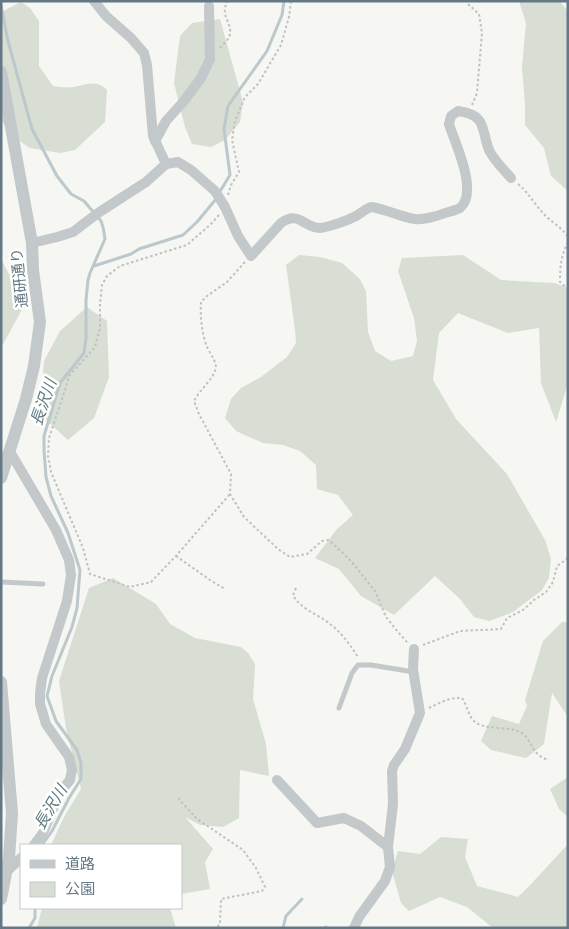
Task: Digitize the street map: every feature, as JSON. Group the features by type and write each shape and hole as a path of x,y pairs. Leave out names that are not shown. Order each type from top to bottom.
{"street":[{"path":"94,1 106,16 131,38 144,53 147,66 153,136 166,164"},
{"path":"155,141 166,121 201,78 210,59 209,6"},
{"name":"通研通り","path":"1,72 32,242 33,270 40,322 34,366 26,399 6,454 1,478"},
{"path":"32,242 73,232 98,213 146,182 166,164 178,162 191,170 215,191 225,207 238,236 251,256 281,223 287,219 296,218 321,228 355,216 371,206 416,219 441,215 460,208 467,197 467,180 449,124 451,116 458,111 469,113 479,119 490,152 511,178"},
{"path":"6,454 56,530 69,560 72,575 67,601 42,678 40,693 40,704 46,724 69,757 72,770 70,780 60,792 44,833 35,844"},
{"path":"354,928 358,917 385,881 390,867 388,847 393,804 392,771 420,712 414,672 414,649"},
{"path":"1,682 12,813 9,858 1,899"},
{"path":"277,780 317,823 344,818 362,826 388,847"},
{"path":"7,871 20,859"}],"lane":[{"path":"1,582 43,584"},
{"path":"339,708 352,673 358,665 371,665 414,672"}],"path":[{"path":"210,59 228,39 230,33 224,6 228,1"},
{"path":"230,494 176,556 150,582 130,587 90,574 83,548 50,472 48,438 69,376 95,347 100,328 102,285 107,276 120,266 187,245 211,224 225,207 231,185 239,172 232,140 236,121 245,97 258,84 281,45 290,17 291,1"},
{"path":"468,4 479,14 482,33 477,93 469,113"},
{"path":"511,178 525,190 542,213 565,232 568,237"},
{"path":"568,242 562,254 560,282 568,289"},
{"path":"251,256 227,282 201,302 200,313 203,335 207,348 216,362 215,372 194,401 231,474 230,494 244,518 278,549 290,557 307,554 322,541 329,540 351,560 375,590 386,617 414,649 460,631 501,629 507,618 523,610 546,592 553,582 557,566 568,558"},
{"path":"176,556 225,589"},
{"path":"296,588 293,595 296,601 344,636 364,665"},
{"path":"420,712 446,700 455,697 462,698 475,723 518,731 527,737 540,756 549,760"},
{"path":"178,798 197,819 243,850 256,868 265,887 262,891 221,899 220,923 217,928"}],"green space":[{"path":"519,1 559,1 568,11 568,191 551,176 544,148 525,125 522,67 526,23"},
{"path":"21,2 30,8 39,21 39,66 53,86 71,87 95,84 107,90 105,122 75,150 60,153 30,148 12,136 1,120 1,13"},
{"path":"220,19 243,102 240,122 225,140 211,147 192,144 185,127 174,83 180,36 192,23"},
{"path":"299,255 320,257 342,263 360,279 366,291 368,332 375,351 391,361 413,356 417,341 414,318 398,271 402,258 463,255 501,280 554,283 568,288 568,383 556,422 541,383 539,328 508,333 458,313 439,333 433,380 456,419 507,474 545,540 551,559 549,578 542,590 513,612 489,621 474,617 460,599 435,576 394,615 361,596 339,569 315,558 337,529 353,515 338,495 317,489 316,465 300,451 283,445 263,443 236,431 225,418 231,399 241,388 261,377 287,357 296,343 286,265"},
{"path":"1,259 25,304 1,348"},
{"path":"87,307 107,321 109,377 94,418 68,440 45,419 41,397 44,361 60,331"},
{"path":"113,578 156,604 170,624 195,638 241,647 248,653 255,664 253,699 266,744 269,776 240,770 239,818 223,827 200,825 185,817 213,849 205,862 210,889 182,894 182,844 51,844 65,815 81,789 66,728 59,681 89,588"},
{"path":"562,622 568,622 568,717 552,693 544,744 526,758 491,750 481,741 492,716 519,724 527,706 525,700 543,641"},
{"path":"568,777 568,817 559,809 550,789"},
{"path":"441,837 468,839 465,857 477,886 518,897 568,844 568,928 493,928 467,907 440,897 409,911 401,903 392,871 398,851 420,854"},
{"path":"42,909 170,909 176,928 37,928"}],"waterway":[{"path":"219,193 230,175 224,129 228,106 267,51 282,15 284,1"},
{"name":"長沢川","path":"1,5 8,41 32,129 57,176 71,194 84,201 101,221 105,239 88,280 84,353 60,383 44,436 46,477 51,496 68,533 80,570 77,608 72,627 52,676 47,696 56,721 77,750 81,763 81,779 43,844"},
{"path":"94,266 183,235 197,222 216,199"},
{"path":"283,928 286,916 302,899"},
{"name":"長沢川","path":"29,928 35,918 35,909"}]}
